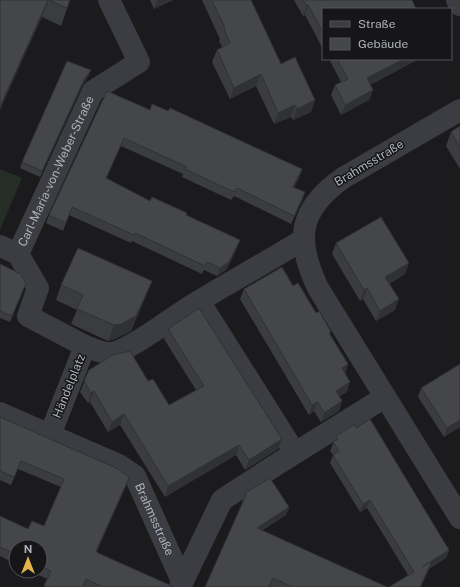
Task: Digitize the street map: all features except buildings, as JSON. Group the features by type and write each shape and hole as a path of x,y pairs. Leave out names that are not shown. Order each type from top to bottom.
{"street":[{"name":"Carl-Maria-von-Weber-Straße","path":"9,250 93,91 139,62 109,0"},
{"path":"457,0 460,5"},
{"name":"Brahmsstraße","path":"460,110 343,178 332,186 321,197 307,218 304,227 305,253 309,270 318,288 460,518"},
{"path":"85,346 112,353 119,350 137,341 199,301 304,238"},
{"name":"Händelplatz","path":"9,250 38,288 28,316 85,346 50,434"},
{"path":"199,301 295,453"},
{"name":"Brahmsstraße","path":"181,584 222,500 385,397"},
{"path":"0,414 50,434"},
{"name":"Brahmsstraße","path":"50,434 119,465 135,476 181,584"}],"shaded area":[{"path":"0,169 22,178 0,230"}]}
